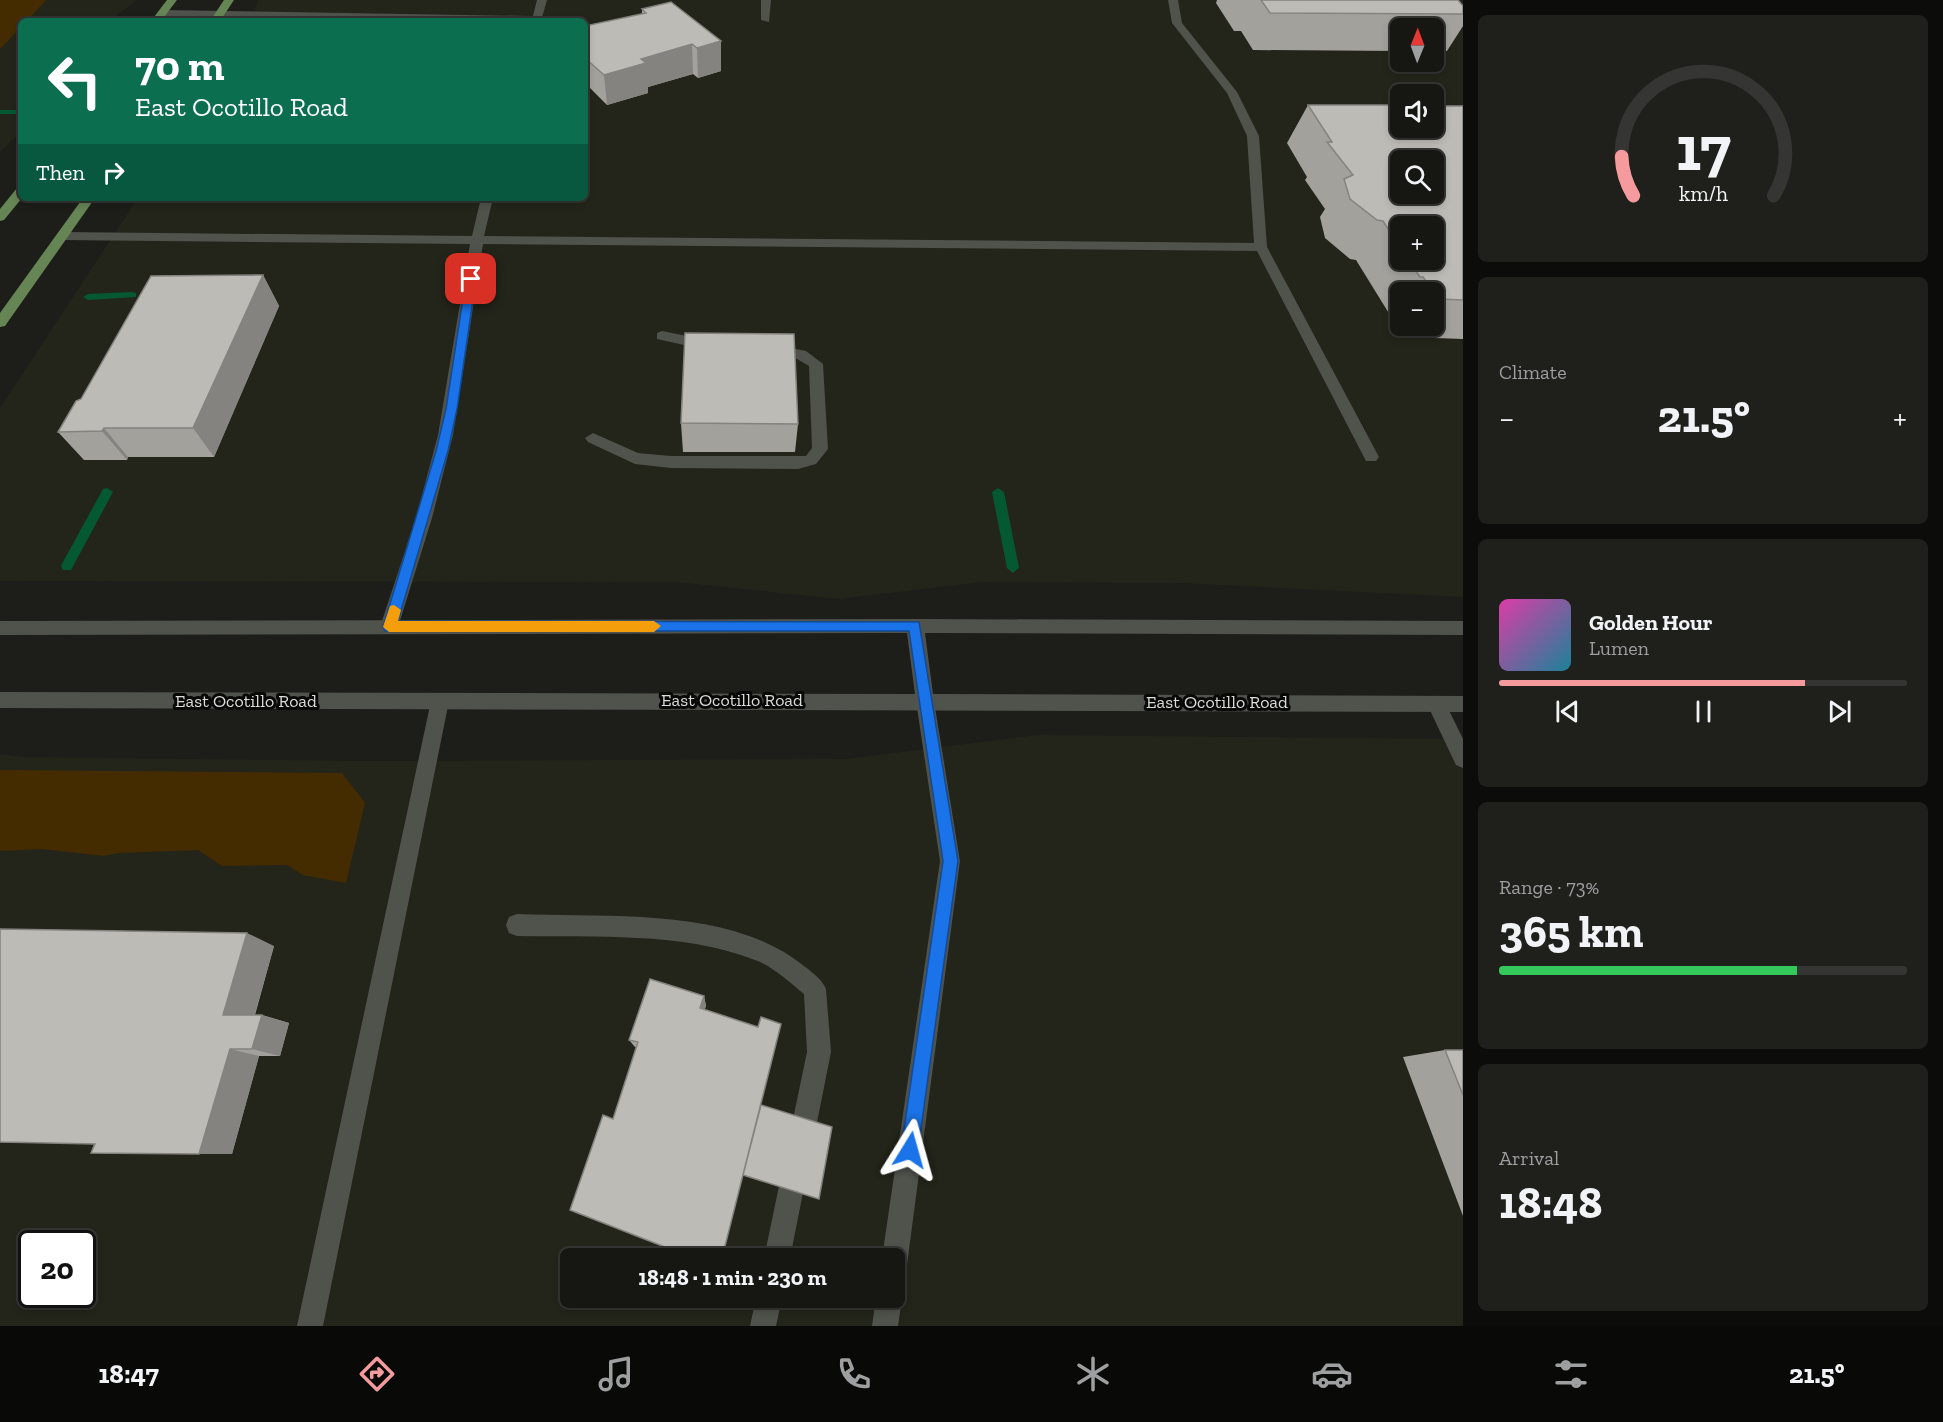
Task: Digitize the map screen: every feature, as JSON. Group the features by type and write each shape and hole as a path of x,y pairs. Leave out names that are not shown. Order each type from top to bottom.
{"main road":[{"path":"159,17 172,0"},
{"path":"218,17 230,0"},
{"path":"538,18 542,0"},
{"path":"766,0 766,20"},
{"path":"1173,0 1177,23 1232,92 1253,136 1260,247 1371,457"},
{"path":"159,17 324,18"},
{"path":"0,217 18,195"},
{"path":"0,323 87,201"},
{"path":"389,627 442,451 469,299 475,240 486,201"},
{"path":"62,236 1260,247"},
{"path":"662,336 727,348"},
{"path":"592,438 635,458 671,462 798,463 812,460 820,449 816,364 810,357 789,350 750,348"},
{"path":"896,1248 951,861 915,626"},
{"path":"0,628 915,626 1463,628"},
{"name":"East Ocotillo Road","path":"0,700 1463,704"},
{"path":"310,1326 440,701"},
{"path":"1436,704 1463,759"},
{"path":"517,925 685,931 759,951 783,963 815,989 819,1052 779,1248"},
{"path":"763,1326 767,1308"},
{"path":"885,1326 888,1308"}],"shaded area":[{"path":"0,0 137,0 113,18 18,18 18,135 0,152"},
{"path":"0,0 46,0 30,18 18,18 18,30 0,49"},
{"path":"258,0 1463,0 1463,597 1182,583 981,582 839,599 677,582 0,581 0,408 136,201 588,201 588,18 252,18"},
{"path":"1039,735 1463,739 1463,1326 0,1326 0,754 24,757 365,761 846,759"},
{"path":"0,770 342,773 365,803 346,883 303,875 287,865 222,866 198,850 118,853 104,856 41,849 0,851"}],"building":[{"path":"1261,0 1458,0 1463,6 1463,14 1270,13"},
{"path":"671,2 721,41 697,48 692,44 641,59 646,63 604,75 588,61 588,25 646,13 642,9"},
{"path":"1308,105 1390,105 1390,138 1444,138 1444,106 1463,106 1463,300 1444,299 1444,282 1427,282 1415,270 1444,270 1444,216 1390,216 1390,232 1383,221 1377,220 1350,199 1344,179 1353,175 1327,142 1332,142"},
{"path":"263,275 193,428 104,428 102,431 58,432 76,401 81,399 151,276"},
{"path":"685,333 794,334 798,424 681,423"},
{"path":"0,929 247,933 223,1015 262,1015 252,1049 230,1049 199,1154 91,1153 95,1144 0,1142"},
{"path":"650,979 704,996 700,1008 758,1027 761,1017 781,1024 725,1248 667,1248 570,1210 603,1115 613,1119 638,1042 629,1040"},
{"path":"1445,1050 1463,1050 1463,1095"},
{"path":"761,1105 832,1127 819,1199 743,1175"}],"waterway":[{"path":"0,112 18,112"},
{"path":"88,297 132,295"},
{"path":"67,566 107,492"},
{"path":"998,492 1013,568"}],"slow traffic":[{"path":"394,610 389,627 654,626"}],"route":[{"path":"471,279 451,409 442,451 389,627 915,626 951,861 910,1150"}]}
